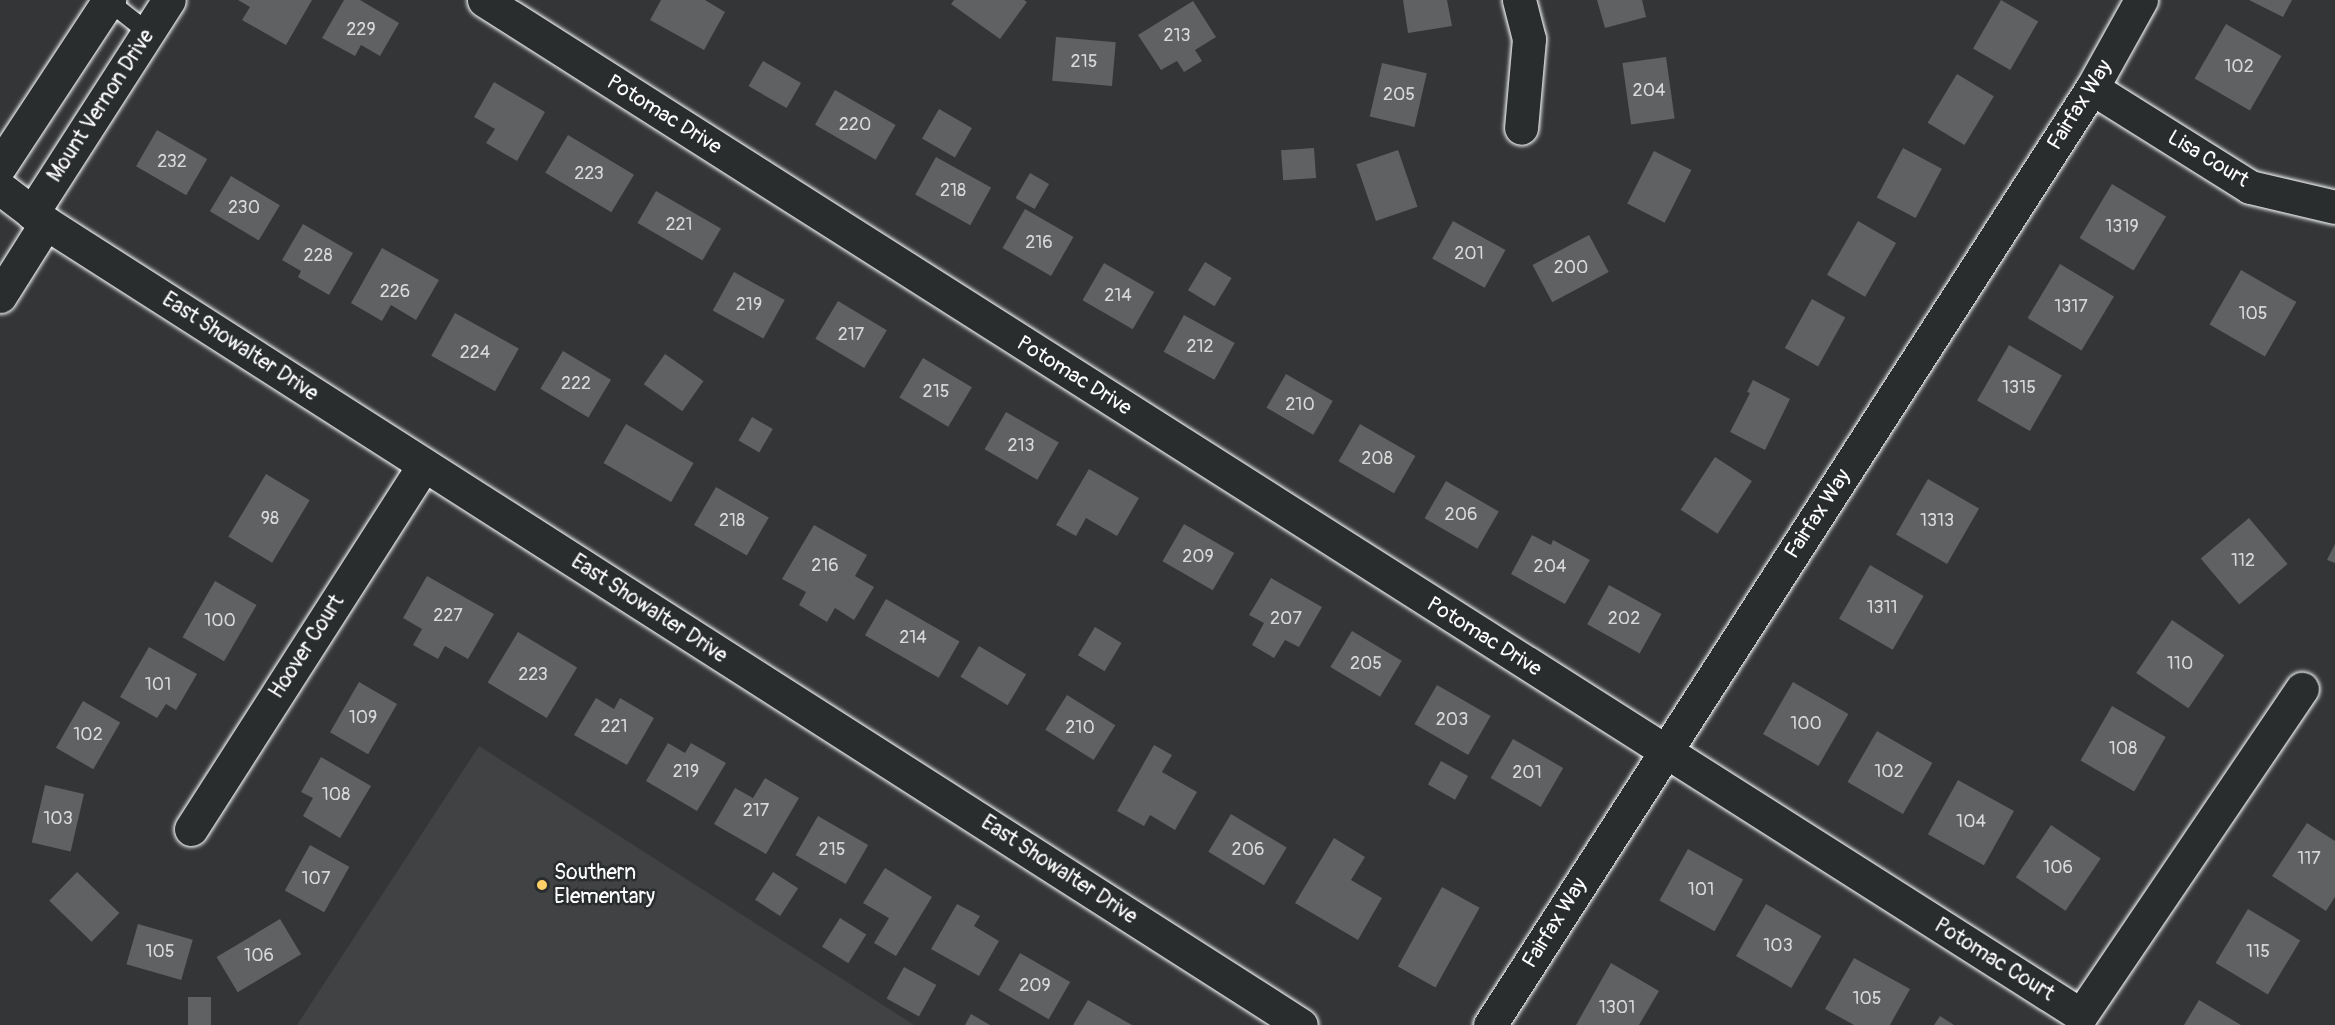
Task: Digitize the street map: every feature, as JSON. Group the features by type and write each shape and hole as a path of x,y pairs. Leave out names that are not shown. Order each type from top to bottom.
{"street":[{"path":"0,166 108,0"},
{"name":"Mount Vernon Drive","path":"0,296 39,218 170,0"},
{"name":"Potomac Drive","path":"484,0 1665,751"},
{"path":"1519,0 1529,39 1521,128"},
{"name":"Fairfax Way","path":"1490,1025 2092,88 2141,0"},
{"name":"Lisa Court","path":"2092,88 2250,186 2335,207"},
{"name":"East Showalter Drive","path":"0,188 39,218 1301,1025"},
{"name":"Hoover Court","path":"191,829 424,465"},
{"name":"Potomac Court","path":"1665,751 2081,1015 2302,689"}],"lane":[{"path":"108,0 149,33"}],"shaded area":[{"name":"Southern Elementary","path":"479,746 914,1025 297,1025"}],"building":[{"path":"238,0 312,0 286,45 242,20 250,7"},
{"path":"344,0 360,0 399,23 380,56 361,45 355,56 322,38"},
{"path":"661,0 705,0 725,12 704,50 650,20"},
{"path":"954,0 1024,0 1027,2 1000,39 951,4"},
{"path":"1403,0 1447,0 1452,26 1408,33"},
{"path":"1597,0 1642,0 1646,17 1605,28"},
{"path":"2001,0 2038,22 2010,70 1973,48"},
{"path":"2249,0 2292,0 2283,17"},
{"path":"1193,1 1216,37 1195,50 1202,61 1184,72 1177,61 1161,70 1138,35"},
{"path":"2226,24 2281,56 2250,111 2194,79"},
{"path":"1056,37 1116,42 1112,86 1052,81"},
{"path":"1666,57 1675,118 1631,125 1622,63"},
{"path":"763,61 801,83 787,108 748,86"},
{"path":"1382,63 1427,73 1414,127 1370,117"},
{"path":"1957,74 1994,96 1965,145 1928,123"},
{"path":"494,82 545,112 517,161 486,143 495,129 474,117"},
{"path":"835,90 896,125 876,160 815,125"},
{"path":"939,109 972,128 955,157 922,138"},
{"path":"157,130 207,159 186,195 136,166"},
{"path":"568,135 634,175 611,212 545,173"},
{"path":"1314,148 1316,178 1283,180 1281,150"},
{"path":"1903,148 1942,169 1916,218 1877,197"},
{"path":"1398,150 1418,207 1376,221 1356,164"},
{"path":"1654,151 1691,170 1665,223 1627,204"},
{"path":"936,157 991,188 970,225 915,195"},
{"path":"1030,173 1049,184 1035,209 1016,198"},
{"path":"231,176 280,205 259,241 210,211"},
{"path":"2112,184 2166,216 2134,270 2080,238"},
{"path":"656,191 721,228 702,261 638,223"},
{"path":"1025,209 1073,237 1051,276 1002,248"},
{"path":"1453,221 1505,250 1485,288 1432,259"},
{"path":"1858,221 1896,243 1865,297 1827,275"},
{"path":"303,224 353,253 329,295 298,277 301,271 282,260"},
{"path":"1589,235 1609,272 1552,302 1532,265"},
{"path":"382,248 439,280 416,320 391,305 382,321 351,303"},
{"path":"1205,262 1232,278 1215,306 1188,290"},
{"path":"1104,263 1154,292 1133,329 1082,300"},
{"path":"2060,264 2114,296 2082,350 2028,318"},
{"path":"2241,270 2296,302 2265,357 2210,325"},
{"path":"734,272 785,300 763,339 713,310"},
{"path":"1812,299 1845,317 1818,366 1785,348"},
{"path":"838,301 887,330 864,368 815,339"},
{"path":"455,313 519,348 495,391 431,356"},
{"path":"1184,315 1235,343 1214,380 1164,352"},
{"path":"2009,345 2062,375 2030,431 1977,400"},
{"path":"563,351 611,380 588,418 540,389"},
{"path":"665,354 704,381 682,411 644,384"},
{"path":"923,358 972,387 948,427 899,397"},
{"path":"1286,374 1333,401 1313,435 1266,408"},
{"path":"1753,380 1790,399 1765,450 1730,432 1750,393 1747,392"},
{"path":"1006,412 1059,442 1037,480 984,449"},
{"path":"752,417 773,429 759,452 738,440"},
{"path":"626,424 694,463 671,502 604,463"},
{"path":"1360,424 1415,456 1394,493 1338,461"},
{"path":"1715,457 1752,481 1718,534 1681,510"},
{"path":"1089,469 1139,498 1117,536 1086,518 1076,536 1056,525"},
{"path":"266,474 310,500 272,563 228,537"},
{"path":"1928,479 1979,508 1947,564 1896,534"},
{"path":"1446,481 1499,512 1477,549 1424,518"},
{"path":"716,487 769,518 747,556 694,525"},
{"path":"2249,518 2288,564 2239,604 2201,558"},
{"path":"1184,524 1234,553 1213,590 1162,561"},
{"path":"814,525 867,555 855,576 874,587 854,620 835,608 827,622 799,605 806,592 782,579"},
{"path":"1532,535 1551,545 1553,540 1590,560 1565,604 1511,574"},
{"path":"2335,544 2335,563 2327,560"},
{"path":"1870,565 1924,596 1893,650 1839,619"},
{"path":"427,576 494,614 468,659 445,646 438,659 413,645 422,629 403,618"},
{"path":"1271,578 1322,607 1299,647 1285,640 1274,658 1252,645 1264,623 1249,615"},
{"path":"215,581 257,605 224,661 182,637"},
{"path":"1609,585 1661,614 1640,653 1587,624"},
{"path":"886,599 960,642 939,678 865,635"},
{"path":"2172,620 2224,655 2188,708 2136,673"},
{"path":"1095,627 1122,643 1105,671 1078,655"},
{"path":"1352,631 1402,661 1380,697 1330,667"},
{"path":"518,632 577,668 547,718 488,683"},
{"path":"979,646 1026,674 1008,705 960,677"},
{"path":"149,647 197,674 176,710 166,704 157,718 120,697"},
{"path":"359,682 397,704 368,754 330,732"},
{"path":"1793,682 1848,714 1818,766 1763,734"},
{"path":"1437,685 1491,716 1468,755 1414,724"},
{"path":"1067,695 1115,725 1094,760 1045,730"},
{"path":"596,698 614,709 620,698 654,718 627,765 574,735"},
{"path":"83,701 120,722 93,769 56,748"},
{"path":"2112,706 2166,737 2134,792 2080,761"},
{"path":"1877,731 1932,763 1903,814 1848,782"},
{"path":"1513,739 1563,768 1541,807 1490,778"},
{"path":"668,743 685,753 691,743 726,763 697,811 646,781"},
{"path":"1154,745 1172,755 1162,772 1197,792 1175,830 1150,815 1144,826 1117,811"},
{"path":"321,757 371,786 340,838 303,816 313,798 301,792"},
{"path":"1441,761 1468,776 1455,800 1428,785"},
{"path":"765,778 799,798 766,854 714,824 735,788 753,798"},
{"path":"1958,780 2014,811 1984,865 1928,834"},
{"path":"45,785 84,794 71,851 32,842"},
{"path":"1231,814 1287,847 1264,885 1208,852"},
{"path":"818,816 868,845 846,884 796,855"},
{"path":"2307,823 2335,841 2335,897 2326,911 2272,876"},
{"path":"2051,825 2101,859 2066,911 2016,877"},
{"path":"1334,838 1365,857 1351,880 1382,898 1358,940 1295,903"},
{"path":"310,845 349,867 324,912 285,890"},
{"path":"1688,849 1743,880 1714,931 1659,901"},
{"path":"885,868 932,897 896,956 874,943 889,918 863,903"},
{"path":"77,872 119,913 92,942 49,901"},
{"path":"773,872 798,888 780,916 755,900"},
{"path":"1442,887 1480,908 1435,987 1398,967"},
{"path":"957,904 980,916 974,926 999,941 979,976 931,949"},
{"path":"1766,904 1821,936 1791,988 1736,956"},
{"path":"2248,909 2300,940 2268,994 2216,963"},
{"path":"840,918 866,934 848,963 822,947"},
{"path":"280,919 301,954 238,992 217,957"},
{"path":"138,924 193,940 181,980 126,964"},
{"path":"1020,953 1070,982 1049,1019 998,990"},
{"path":"1854,958 1910,989 1890,1025 1854,1025 1825,1009"},
{"path":"1611,963 1659,991 1639,1025 1576,1025"},
{"path":"904,967 936,985 919,1016 887,998"},
{"path":"188,997 211,997 211,1025 188,1025"},
{"path":"1088,1000 1132,1025 1073,1025"},
{"path":"2199,1000 2241,1025 2184,1025"},
{"path":"971,1014 990,1025 965,1025"},
{"path":"1940,1016 1954,1025 1934,1025"}],"place":[{"name":"Southern Elementary","path":"542,885"}]}
